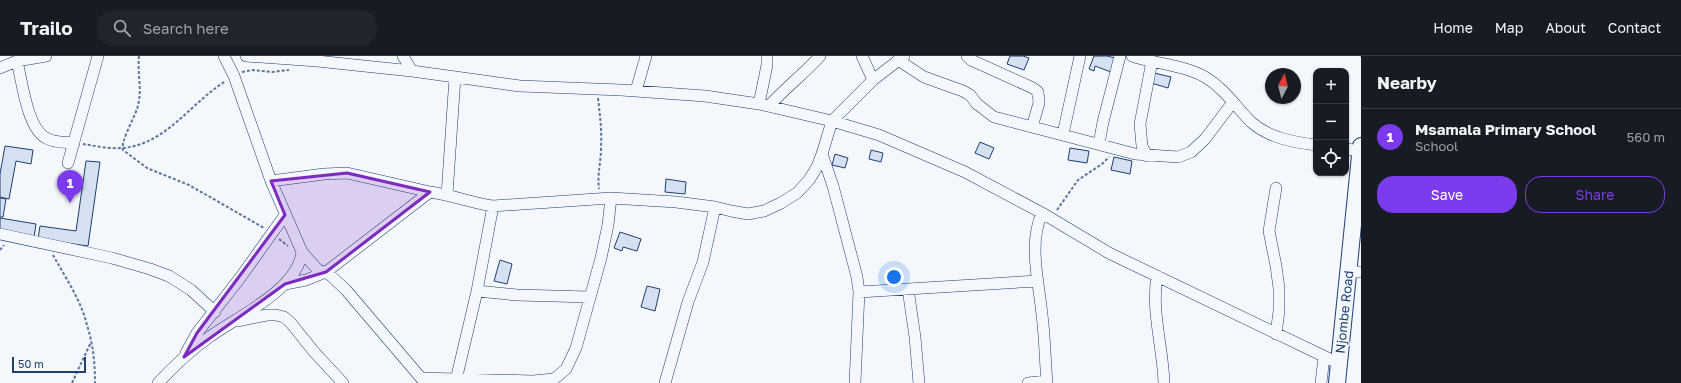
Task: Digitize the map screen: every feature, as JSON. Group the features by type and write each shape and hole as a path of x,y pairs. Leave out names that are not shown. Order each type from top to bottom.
{"highway":[{"name":"Njombe Road","path":"1337,383 1331,360 1355,272 1356,149"}],"street":[{"path":"0,68 17,61 46,56"},
{"path":"68,163 98,56"},
{"path":"224,56 234,76 271,181 302,252 318,270 326,272 346,290 420,380 533,381 554,379 566,369 576,348 604,243 605,199"},
{"path":"246,56 316,61 412,71 520,86 636,91 705,96 764,105 832,120 879,135 965,172 1046,215 1109,253 1331,360 1321,383"},
{"path":"403,56 412,71"},
{"path":"636,91 646,56"},
{"path":"764,105 767,56"},
{"path":"764,105 820,56"},
{"path":"862,56 873,80"},
{"path":"967,56 971,60 1033,88 1038,92 1039,103 1032,127"},
{"path":"1062,134 1080,56"},
{"path":"1099,144 1103,122 1120,56"},
{"path":"1132,56 1203,76 1213,82 1252,122 1266,132 1292,142 1313,145"},
{"path":"271,181 324,174 347,173 447,195 474,203 493,206 605,199 646,200 715,207 748,214 764,211 782,203 797,193 809,180 817,167 832,120 873,80 901,58 924,77 970,95 977,104 994,117 1118,150 1147,156 1178,157 1191,152 1205,139 1233,102"},
{"path":"17,61 30,115 37,131 47,139 74,143"},
{"path":"1147,156 1142,146 1140,124 1152,61"},
{"path":"447,195 454,77"},
{"path":"822,154 833,186 857,278 859,292 855,383"},
{"path":"1276,188 1269,231 1279,288 1279,311 1276,334"},
{"path":"285,284 306,280 326,272 430,192"},
{"path":"456,380 477,291 493,206"},
{"path":"664,383 688,302 703,262 715,207"},
{"path":"184,357 197,333 215,312 285,215"},
{"path":"1028,383 1047,382 1042,316 1034,244 1037,225 1046,215"},
{"path":"0,234 112,258 150,269 169,276 191,290 215,312"},
{"path":"158,383 184,357 207,338 260,304 285,284 297,269 302,252"},
{"path":"1157,276 1154,291 1155,311 1164,383"},
{"path":"859,292 1038,281"},
{"path":"908,289 915,337 918,383"},
{"path":"477,291 590,297"},
{"path":"231,323 276,314 284,317 343,383"}],"path":[{"path":"122,148 141,94 138,66 139,56"},
{"path":"74,143 122,148 147,142 164,133 211,90 234,76 253,70 272,72 292,70"},
{"path":"596,89 601,129 601,151 597,174 605,199"},
{"path":"122,148 126,154 147,168 189,185 272,233"},
{"path":"1046,215 1078,180 1102,164 1118,150"},
{"path":"47,244 73,292 87,323 95,365 95,383"},
{"path":"72,383 91,341"}],"highlighted area":[{"path":"347,173 430,192 326,272 285,284 184,357 197,333 285,215 271,181"}],"building":[{"path":"1010,56 1023,56 1029,58 1024,70 1007,64"},
{"path":"1094,56 1107,56 1115,58 1111,72 1095,66 1094,71 1089,69"},
{"path":"1154,73 1171,77 1168,88 1151,83"},
{"path":"980,142 994,148 989,159 975,153"},
{"path":"5,146 33,150 31,164 16,161 9,199 0,197 0,174"},
{"path":"1070,148 1089,151 1087,163 1068,160"},
{"path":"871,150 883,153 881,162 869,159"},
{"path":"835,154 848,158 845,168 832,165"},
{"path":"1114,157 1132,161 1130,174 1111,170"},
{"path":"86,161 100,162 88,246 38,239 40,226 76,231"},
{"path":"666,179 686,182 685,194 665,192"},
{"path":"0,198 6,199 3,217 0,217"},
{"path":"0,218 36,224 34,237 0,231"},
{"path":"620,232 641,239 637,251 623,247 622,251 614,248"},
{"path":"500,260 512,264 507,284 494,281"},
{"path":"647,286 660,289 655,311 641,307"}],"place":[{"name":"Msamala Primary School","path":"70,203"}]}
